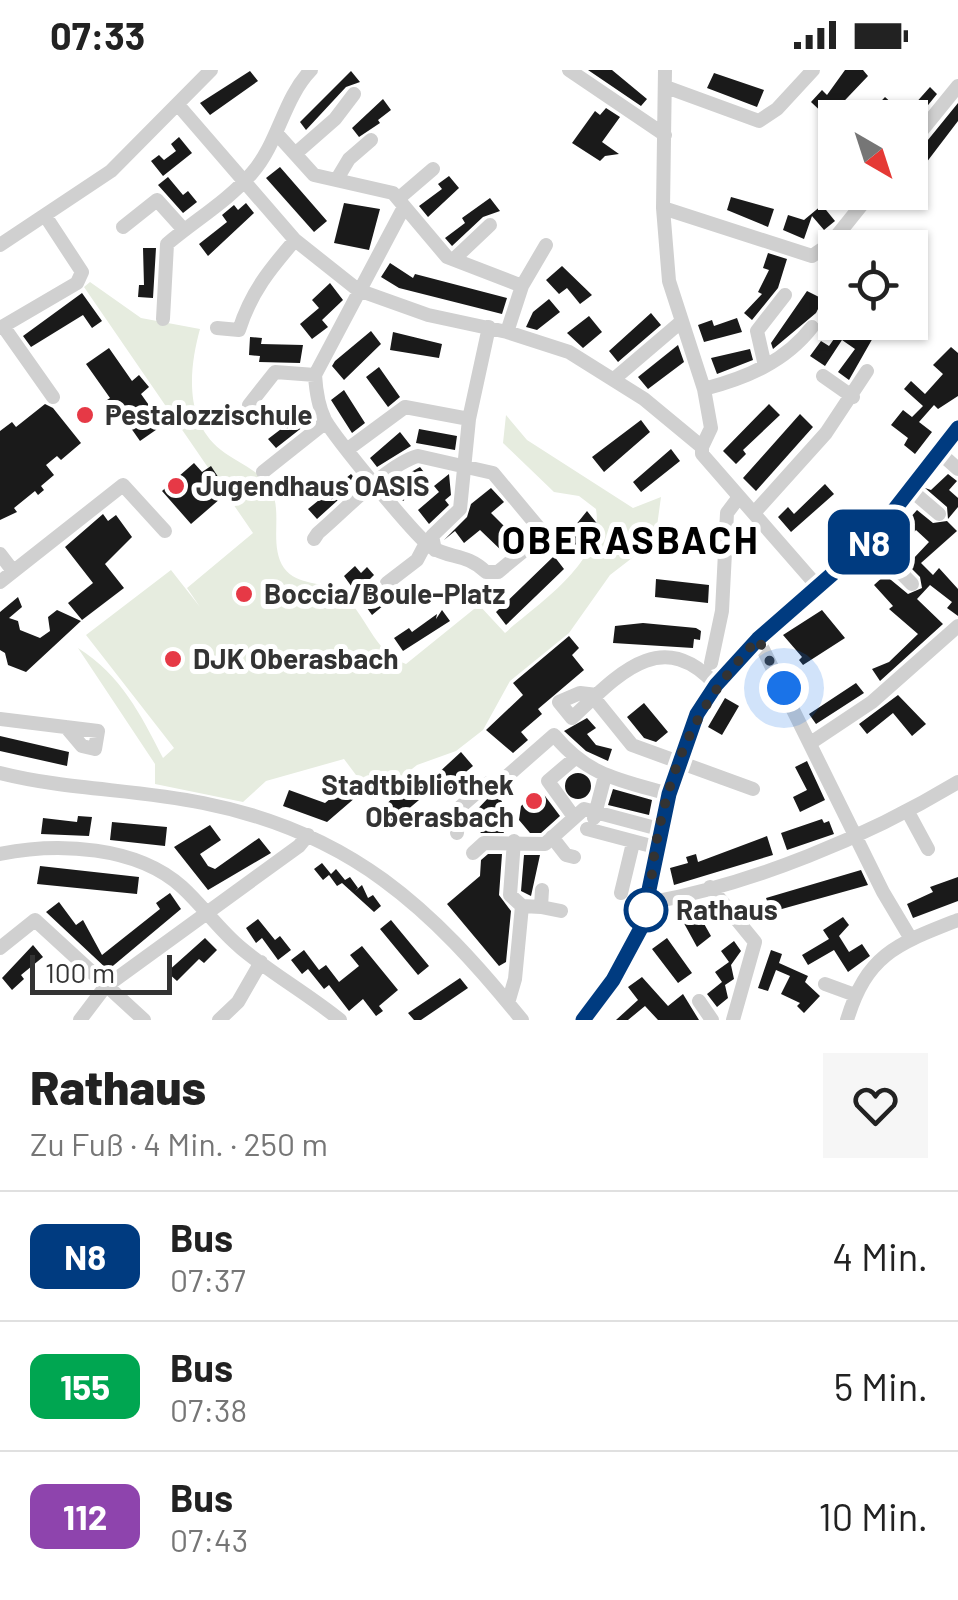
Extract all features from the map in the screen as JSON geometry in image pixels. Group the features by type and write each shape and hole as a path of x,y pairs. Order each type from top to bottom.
{"street":[{"path":"0,246 111,171 211,70"},
{"path":"162,319 166,244 244,181 277,134 295,86 311,70"},
{"path":"569,70 665,135"},
{"path":"666,70 663,208 668,281 704,389 712,428 702,448"},
{"path":"666,87 759,121 777,109 813,70"},
{"path":"928,123 958,86"},
{"path":"294,154 335,119 354,94"},
{"path":"179,106 296,240 358,290 428,316 507,332 569,352 614,378 702,448 818,586"},
{"path":"277,134 314,175 393,193 454,259 522,286"},
{"path":"337,179 349,160 371,140"},
{"path":"314,539 377,484 418,456 493,473 544,534 498,572 486,572 471,558 430,546 377,484 326,422 314,375 401,203 434,169"},
{"path":"123,227 157,200 184,230"},
{"path":"663,208 812,256 831,243 858,210"},
{"path":"46,216 82,272 77,282 2,327 52,398"},
{"path":"454,259 490,225"},
{"path":"217,328 239,330 263,276 296,240"},
{"path":"507,332 522,286 546,245"},
{"path":"765,366 757,331 784,296"},
{"path":"614,378 682,321"},
{"path":"704,389 765,366 796,348 812,327"},
{"path":"387,583 430,546 432,536 460,508 469,419 489,328"},
{"path":"754,512 826,433 853,398 867,371"},
{"path":"248,405 275,372 314,375"},
{"path":"823,376 853,398"},
{"path":"348,449 405,406 469,419"},
{"path":"263,472 326,422"},
{"path":"583,1020 632,945 648,902 659,829 697,714 716,685 758,639 870,541 958,428"},
{"path":"940,453 958,469"},
{"path":"0,582 123,485 165,531"},
{"path":"912,491 938,514"},
{"path":"711,663 722,611 728,513 739,496"},
{"path":"870,541 912,584"},
{"path":"0,554 13,571"},
{"path":"812,742 872,702 958,626"},
{"path":"758,639 856,838 911,939"},
{"path":"596,696 649,656 672,656 690,664 716,685"},
{"path":"457,834 459,808 488,784 497,785 572,718 559,702 580,692 596,696 632,745 754,789"},
{"path":"0,719 66,727"},
{"path":"554,735 574,760 605,776 669,794"},
{"path":"574,760 548,782 574,817"},
{"path":"0,773 40,783 202,802 308,834 343,850 394,886 522,1020"},
{"path":"592,820 605,776"},
{"path":"648,902 710,887 856,838 958,782"},
{"path":"473,853 484,844 545,844 584,810 592,820 633,843 656,847"},
{"path":"908,812 928,849"},
{"path":"592,820 659,829"},
{"path":"80,1020 105,986 300,846 308,834"},
{"path":"552,838 574,857"},
{"path":"514,841 510,895 522,906"},
{"path":"621,893 633,843"},
{"path":"0,854 32,849 130,857 160,869 260,962 336,1019"},
{"path":"710,887 755,942 733,1020"},
{"path":"522,906 541,898 561,911"},
{"path":"508,1003 516,979 522,906"},
{"path":"0,948 35,920 144,1020"},
{"path":"847,1020 855,994 883,954 958,920"},
{"path":"219,1020 238,1002 260,962"},
{"path":"825,984 855,994"},
{"path":"698,1001 712,1020"}],"shaded area":[{"path":"90,282 141,318 200,329 192,377 195,410 209,438 270,487 276,507 277,549 284,568 296,578 339,592 385,650 406,664 479,605 505,633 567,579 590,546 596,528 596,509 579,496 554,492 503,443 506,415 527,440 633,508 661,497 657,526 645,548 610,575 569,633 510,681 483,730 456,751 417,765 374,799 344,759 266,781 243,802 155,784 155,764 78,648 118,683 163,758 174,748 86,635 171,570 200,607 187,588 253,533 84,287"}],"building":[{"path":"588,70 612,70 647,99 641,106"},
{"path":"845,70 863,70 868,76 845,100 818,100 818,109 811,102 822,90 827,95"},
{"path":"250,71 258,81 210,115 200,103"},
{"path":"351,71 360,82 346,87 306,130 300,122"},
{"path":"714,73 764,90 757,107 707,88"},
{"path":"930,87 937,94 928,105 928,100 918,100"},
{"path":"383,99 391,110 359,137 352,128"},
{"path":"958,103 958,121 928,160 928,140"},
{"path":"606,108 620,117 602,142 619,154 600,161 572,143 595,111 600,115"},
{"path":"179,137 192,153 163,176 151,161 159,155 164,160 176,151 171,144"},
{"path":"280,167 327,221 314,232 266,178"},
{"path":"449,176 459,188 428,217 419,206 442,189 438,184"},
{"path":"168,177 183,195 188,191 197,202 183,213 158,185"},
{"path":"731,197 774,209 768,227 727,210"},
{"path":"490,198 500,211 483,217 452,246 445,238 465,223 462,218"},
{"path":"246,203 254,213 208,256 199,244 227,222 222,215 234,205 238,210"},
{"path":"344,203 380,209 369,250 334,243"},
{"path":"818,208 826,210 835,221 824,230 812,216 804,239 783,230 788,215 804,220"},
{"path":"143,248 156,248 153,298 138,297 139,285 144,285"},
{"path":"768,253 787,259 778,288 752,320 744,313 762,294 758,292 769,270 763,268"},
{"path":"390,263 413,278 415,274 507,298 502,314 399,288 381,277"},
{"path":"562,266 592,295 580,304 567,288 559,294 546,280"},
{"path":"330,283 343,300 322,320 328,327 312,339 300,324 319,308 312,300"},
{"path":"807,291 818,296 816,313 773,349 771,343"},
{"path":"82,293 102,321 92,328 83,315 31,347 23,336"},
{"path":"549,299 560,312 537,330 526,327 533,312"},
{"path":"651,313 661,325 618,362 609,351"},
{"path":"589,316 602,332 583,348 567,333"},
{"path":"737,318 742,332 704,342 698,325 712,320 714,326"},
{"path":"371,331 381,344 344,380 332,366"},
{"path":"393,332 442,344 439,358 390,350"},
{"path":"250,337 262,338 261,344 303,345 300,363 259,362 260,356 249,355"},
{"path":"833,340 842,340 825,366 810,356 821,341 829,346"},
{"path":"842,340 872,340 849,380 838,372 855,349"},
{"path":"678,345 684,362 648,389 638,377"},
{"path":"951,347 958,353 958,396 938,409 934,405 919,422 932,432 915,454 904,445 908,438 891,425 903,410 912,417 923,406 904,389 911,381 925,394 943,374 933,365"},
{"path":"109,348 132,381 139,375 149,387 141,394 163,425 140,441 119,411 114,415 104,402 110,398 86,364"},
{"path":"750,349 753,360 717,374 711,358"},
{"path":"379,367 400,397 388,407 366,377"},
{"path":"344,390 365,423 352,433 331,400"},
{"path":"45,404 53,408 81,443 61,460 57,456 46,465 54,475 41,486 44,490 38,495 35,491 14,508 17,512 0,520 0,431 12,422 16,427"},
{"path":"769,404 780,415 743,450 746,454 736,464 723,451"},
{"path":"306,410 313,419 276,448 268,439"},
{"path":"800,414 813,427 756,491 743,478"},
{"path":"641,420 650,432 604,472 592,457"},
{"path":"419,429 457,436 455,450 416,443"},
{"path":"400,432 411,446 377,467 370,458"},
{"path":"671,449 680,461 641,492 633,482"},
{"path":"194,463 202,472 211,466 228,492 191,524 162,491"},
{"path":"420,467 430,480 403,501 390,484"},
{"path":"351,474 358,482 317,519 308,509"},
{"path":"449,474 451,495 445,500 449,505 429,524 418,510 439,492 434,486"},
{"path":"948,474 957,481 949,490 958,498 958,507 948,519 947,507 925,488 931,490"},
{"path":"825,484 834,494 791,532 778,517 788,507 794,514"},
{"path":"491,488 504,502 491,513 519,541 504,553 480,530 464,543 455,531 444,540 467,517 471,504"},
{"path":"917,510 933,523 947,521 957,531 921,563 933,575 939,568 958,589 958,616 947,608 952,602 930,585 917,599 943,624 880,681 872,669 889,662 918,634 889,609 893,606 874,585 885,575 908,594 922,588 920,577 896,553 901,548 913,559 929,542 916,530 902,546 892,538"},
{"path":"587,511 599,526 574,557 562,542"},
{"path":"103,514 108,521 116,515 132,537 105,564 124,588 82,620 68,603 93,583 65,547"},
{"path":"554,556 564,569 506,625 496,612"},
{"path":"355,566 361,573 367,567 374,575 366,583 384,605 372,615 344,576"},
{"path":"656,579 709,585 708,603 655,597"},
{"path":"18,597 22,607 9,618 18,621 20,630 40,638 50,631 48,617 57,610 81,621 26,672 8,665 0,650 0,612"},
{"path":"442,610 450,621 403,651 394,638 409,628 412,632 437,614 436,619"},
{"path":"822,610 845,638 803,665 799,660 802,657 783,635"},
{"path":"643,623 696,628 701,631 700,640 694,639 693,648 613,643 615,626"},
{"path":"569,636 579,648 572,655 584,670 538,709 542,714 521,732 528,740 513,753 486,730 523,695 513,683"},
{"path":"856,683 864,693 816,724 809,714"},
{"path":"898,695 926,724 912,736 893,713 867,734 859,724"},
{"path":"725,698 739,706 722,735 708,727"},
{"path":"644,703 668,732 656,742 644,738 627,717"},
{"path":"587,718 596,728 587,734 596,745 612,749 608,761 586,751 564,731"},
{"path":"0,736 69,752 67,766 0,751"},
{"path":"461,752 473,766 467,771 475,780 466,788 461,782 439,798 432,789 393,822 384,807 406,783 415,775 427,780 435,776"},
{"path":"807,761 825,800 800,812 793,797 807,790 795,767"},
{"path":"578,773 587,777 591,786 587,795 578,799 569,795 565,786 569,777"},
{"path":"353,780 363,791 327,822 283,806 289,790 325,803"},
{"path":"613,789 652,800 649,815 608,805"},
{"path":"537,793 545,796 560,816 541,833 530,833 519,820 521,806"},
{"path":"491,795 502,801 496,816 504,833 481,833 469,818"},
{"path":"78,816 92,817 89,836 41,834 43,818 77,822"},
{"path":"822,819 824,823 829,821 834,834 787,850 781,833"},
{"path":"112,822 167,827 165,846 110,840"},
{"path":"210,825 221,840 200,854 208,866 215,869 259,838 271,853 208,890 174,847"},
{"path":"767,836 773,855 674,885 670,868 688,863 686,857 696,854 698,862"},
{"path":"488,854 502,854 499,895 511,911 506,962 499,966 447,904 480,876 481,860"},
{"path":"524,855 540,855 531,896 521,891"},
{"path":"322,863 331,874 336,869 345,880 350,877 358,888 355,891 362,885 368,898 373,895 381,906 374,912 342,883 337,886 329,875 323,880 314,869"},
{"path":"40,866 139,877 137,894 37,884"},
{"path":"861,870 868,885 771,912 766,898"},
{"path":"958,877 958,901 913,918 907,904 933,892 930,887"},
{"path":"170,893 181,909 108,970 46,912 59,902 76,925 83,920 102,955 160,909 156,903"},
{"path":"694,906 711,936 697,947 680,916"},
{"path":"843,917 849,925 839,936 849,952 862,944 870,956 848,972 834,950 808,965 802,955 829,939 823,930"},
{"path":"258,919 275,940 280,936 291,950 278,960 262,938 256,943 246,928"},
{"path":"391,920 429,966 418,975 380,929"},
{"path":"205,938 217,950 204,963 199,959 177,981 167,972"},
{"path":"667,938 692,973 678,983 652,949"},
{"path":"734,941 741,951 731,965 734,979 725,985 728,998 717,1007 707,994 722,982 715,972 729,962 721,951"},
{"path":"33,945 43,957 21,975 24,979 12,990 2,978"},
{"path":"362,946 398,990 379,1006 383,1011 376,1016 363,999 349,1011 329,985 324,989 308,969 302,974 291,960 304,950 319,970 326,965 339,982 359,966 350,955"},
{"path":"771,950 782,954 779,963 808,976 805,982 820,996 804,1013 797,1006 800,1003 781,994 790,976 776,970 768,991 758,988"},
{"path":"642,977 668,1006 683,994 699,1020 658,1020 645,1006 628,1020 616,1020 638,1000 628,987"},
{"path":"460,978 468,988 421,1020 414,1020 408,1013"}],"bus line":[{"name":"N8","path":"583,1020 613,980 641,928 659,829 697,714 716,685 758,639 870,541 958,428"}],"place":[{"name":"Pestalozzischule","path":"85,415"},
{"name":"Jugendhaus OASIS","path":"176,486"},
{"name":"Boccia/Boule-Platz","path":"244,594"},
{"name":"DJK Oberasbach","path":"173,659"},
{"name":"Stadtbibliothek Oberasbach","path":"534,801"},
{"name":"Rathaus","path":"646,910"}],"district":[{"name":"OBERASBACH","path":"631,541"}],"route":[{"path":"646,910 659,829 697,714 716,685 758,639 784,688"}]}
